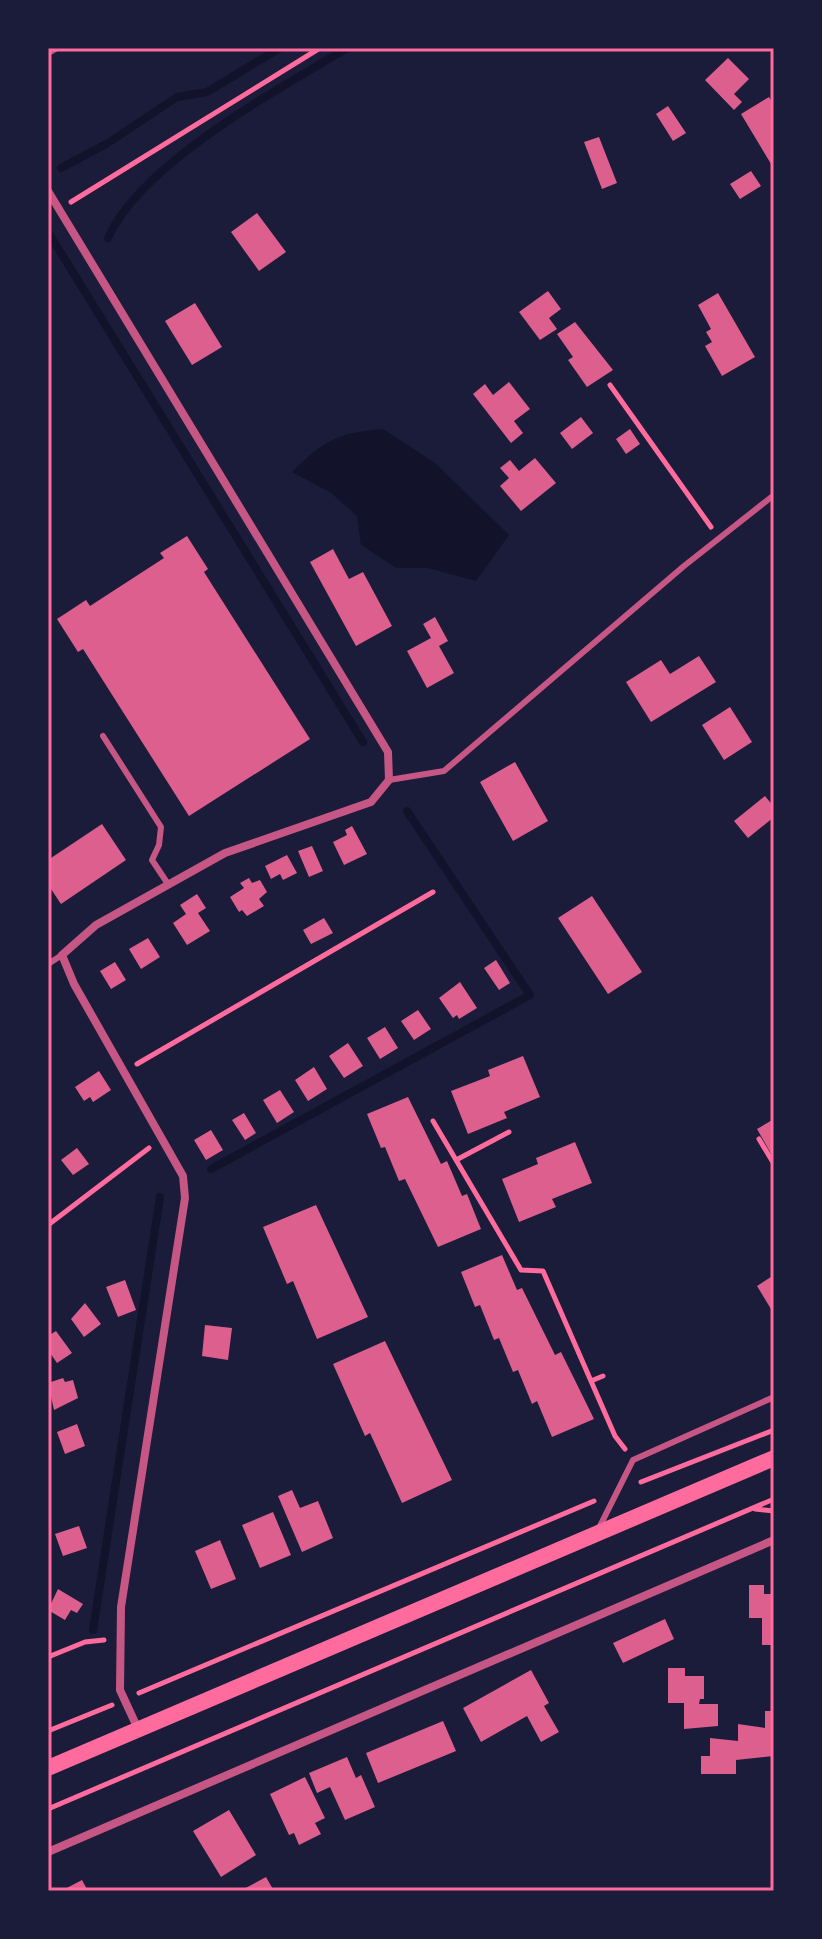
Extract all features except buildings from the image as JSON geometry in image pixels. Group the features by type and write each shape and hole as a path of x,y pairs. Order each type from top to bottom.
{"main road":[{"path":"48,1768 774,1458"}],"street":[{"path":"48,52 55,48"},
{"path":"48,191 388,752 389,780 371,802 225,853 96,925 62,955 74,984 164,1137 183,1176 185,1198 121,1607 120,1690 138,1729"},
{"path":"48,1852 774,1540"}],"lane":[{"path":"389,780 444,771 774,495"},
{"path":"103,736 161,827 152,860 168,884"},
{"path":"48,964 62,955"},
{"path":"597,1533 633,1460 774,1397"}],"path":[{"path":"60,209 320,48"},
{"path":"610,385 719,539"},
{"path":"125,1071 433,892"},
{"path":"433,1121 521,1270 543,1271 615,1436 633,1460"},
{"path":"458,1159 509,1132"},
{"path":"48,1225 164,1137"},
{"path":"759,1139 774,1164"},
{"path":"591,1381 603,1376"},
{"path":"48,1731 617,1491 774,1430"},
{"path":"48,1809 774,1499"},
{"path":"751,1509 774,1511"},
{"path":"48,1657 85,1642 120,1639"}],"shaded area":[{"path":"383,429 435,463 509,535 476,581 428,568 396,568 361,545 357,516 330,492 292,472 313,452 333,440"}],"waterway":[{"path":"61,168 108,143 177,97 207,92 280,48"},
{"path":"108,238 125,210 179,156 249,107 347,48"},
{"path":"48,232 363,742"},
{"path":"211,1169 530,995 407,811"},
{"path":"93,1630 160,1197"}]}
